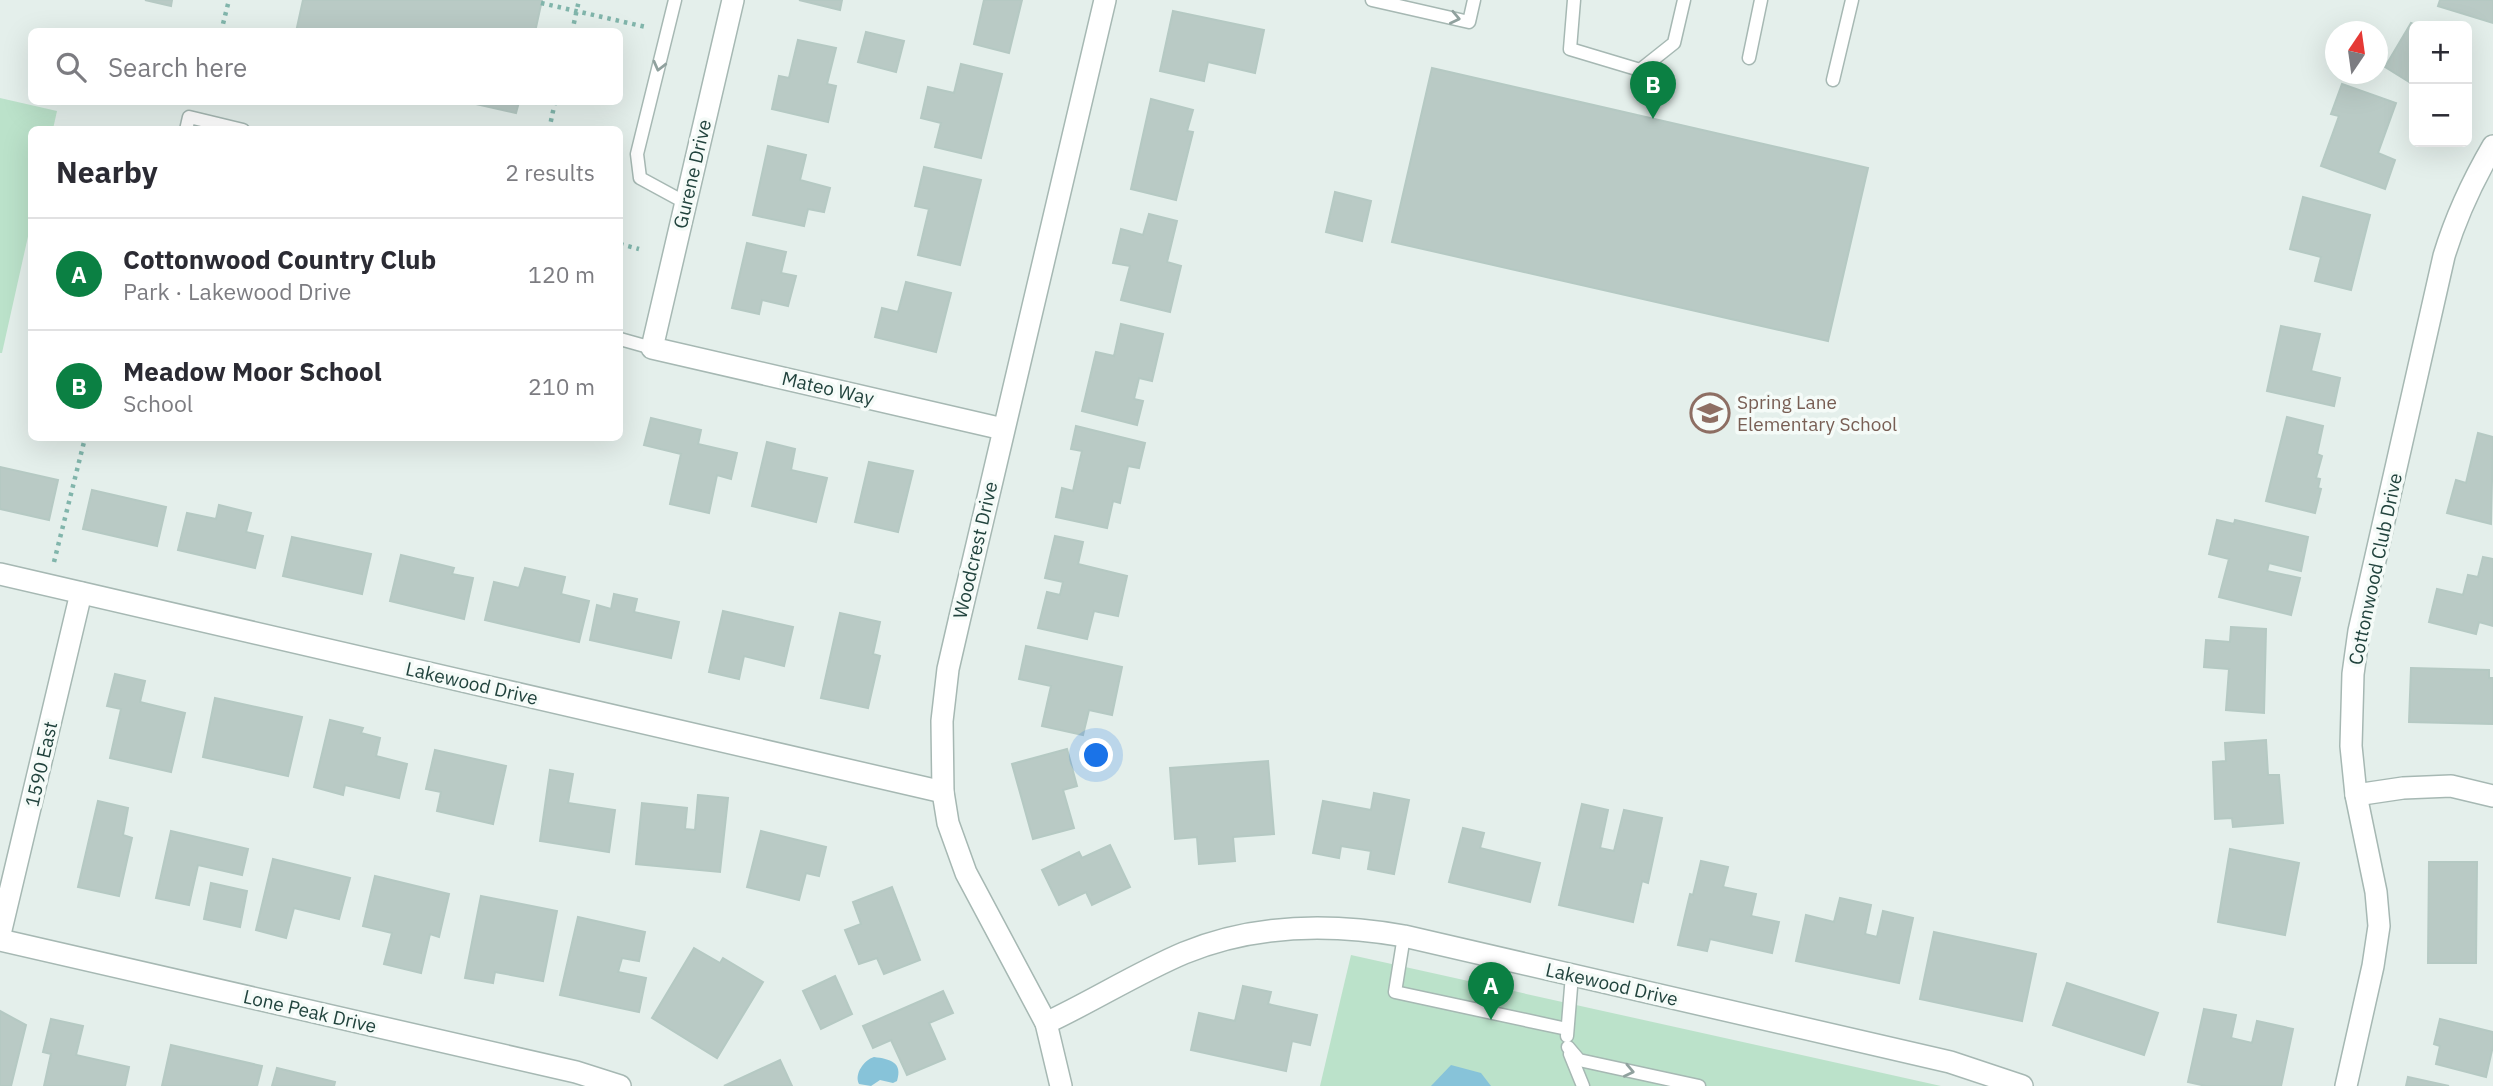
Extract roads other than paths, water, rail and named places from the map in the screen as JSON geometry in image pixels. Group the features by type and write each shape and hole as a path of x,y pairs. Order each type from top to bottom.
{"street":[{"name":"Gurene Drive","path":"652,348 733,0"},
{"name":"Woodcrest Drive","path":"1061,1086 1046,1023 966,873 948,823 943,792 942,721 948,669 1105,0"},
{"name":"Cottonwood Club Drive","path":"2346,1086 2373,966 2379,926 2376,892 2356,795 2351,746 2353,674 2368,586 2444,256 2454,220 2472,181 2493,146"},
{"name":"Mateo Way","path":"652,348 1003,429"},
{"name":"Lakewood Drive","path":"0,574 943,792"},
{"name":"1590 East","path":"0,934 81,593"},
{"path":"2356,795 2403,788 2451,786 2493,796"},
{"name":"Lakewood Drive","path":"1046,1023 1176,957 1239,936 1336,927 1404,936 1950,1062 2022,1086"},
{"name":"Lone Peak Drive","path":"0,940 576,1072 620,1086"}],"lane":[{"path":"675,0 638,154 640,178 686,203"},
{"path":"1371,0 1469,22 1474,0"},
{"path":"1574,0 1570,49 1640,70 1674,43 1684,0"},
{"path":"1749,58 1761,0"},
{"path":"1833,80 1852,0"},
{"path":"187,126 189,117 226,126"},
{"path":"623,340 652,348"},
{"path":"1404,936 1395,992 1567,1030"},
{"path":"1572,975 1568,1047 1583,1086"},
{"path":"1568,1047 1578,1060 1699,1086"}],"water":[{"path":"874,1057 885,1059 897,1066 897,1081 893,1083 880,1080 871,1086 859,1084 861,1068"},
{"path":"1451,1065 1481,1073 1491,1086 1431,1086"}],"place":[{"name":"Meadow Moor School","path":"1653,119"},
{"name":"Spring Lane Elementary School","path":"1710,413"},
{"name":"Cottonwood Country Club","path":"1491,1020"}]}
